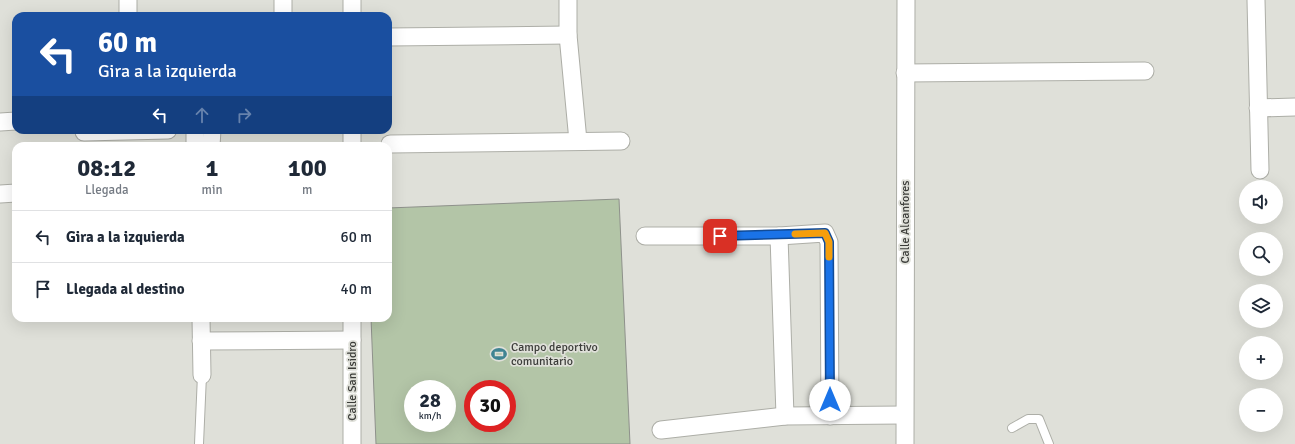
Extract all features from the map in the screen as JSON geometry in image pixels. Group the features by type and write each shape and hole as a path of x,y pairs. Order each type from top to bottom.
{"street":[{"path":"128,0 128,12"},
{"path":"283,0 283,12"},
{"path":"352,0 352,12"},
{"path":"568,0 568,35 578,141"},
{"name":"Calle Alcanfores","path":"905,444 906,0"},
{"path":"1256,0 1260,170"},
{"path":"392,37 568,35"},
{"path":"905,73 1145,71"},
{"path":"1258,108 1295,107"},
{"path":"0,122 12,121"},
{"path":"392,144 621,141"},
{"path":"0,194 12,193"},
{"path":"645,236 779,236 825,233 829,242 830,416"},
{"path":"779,236 785,416"},
{"path":"201,322 202,375"},
{"name":"Calle San Isidro","path":"352,322 352,444"},
{"path":"201,341 352,340"},
{"path":"661,430 785,416 904,415"}],"lane":[{"path":"199,444 202,375"},
{"path":"1012,428 1028,419 1039,419 1049,444"}],"building":[{"name":"Campo deportivo comunitario","path":"619,199 630,444 376,444 371,322 392,322 392,208"}],"slow traffic":[{"path":"795,234 825,233 829,242 829,257"}],"place":[{"name":"Campo deportivo comunitario","path":"499,354"}],"route":[{"path":"720,236 779,236 825,233 829,242 830,400"}]}
